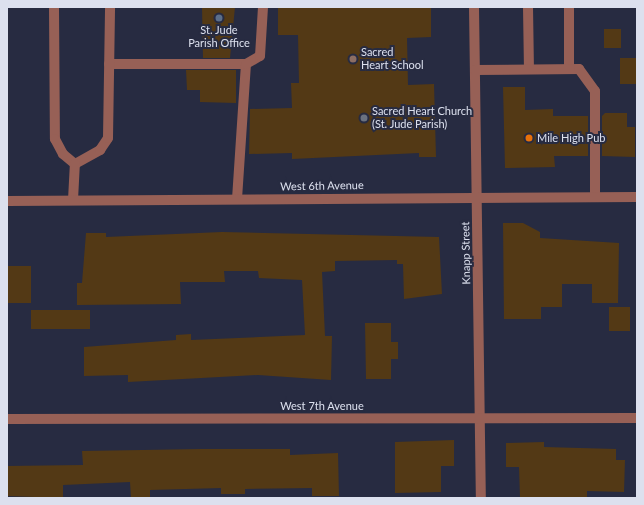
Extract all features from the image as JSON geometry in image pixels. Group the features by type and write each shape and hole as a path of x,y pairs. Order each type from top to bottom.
{"street":[{"path":"54,7 55,139 63,154 75,164"},
{"path":"75,164 100,150 108,138 110,7"},
{"path":"109,64 246,64 260,56 263,7"},
{"name":"Knapp Street","path":"474,7 481,498"},
{"path":"528,7 529,69"},
{"path":"569,7 569,69"},
{"path":"237,199 246,64"},
{"path":"475,70 579,69 595,92 595,197"},
{"path":"73,200 75,164"},
{"name":"West 6th Avenue","path":"7,201 477,196 637,197"},
{"name":"West 7th Avenue","path":"7,419 637,418"}],"building":[{"name":"St. Jude Parish Office","path":"202,7 235,7 230,58 203,58"},
{"path":"278,7 431,7 431,37 407,38 408,85 434,84 436,157 419,157 419,153 292,159 292,153 249,154 250,109 292,108 291,83 299,83 298,35 278,35"},
{"path":"604,29 621,29 621,48 604,48"},
{"path":"620,58 637,58 637,84 620,84"},
{"path":"186,70 236,70 236,103 200,102 200,90 187,90"},
{"name":"Mile High Pub","path":"503,87 525,87 525,110 553,109 553,116 588,116 588,156 554,156 555,167 505,168"},
{"path":"605,113 627,113 627,127 635,127 635,157 602,156 602,116"},
{"path":"503,223 523,223 540,232 540,238 619,243 618,303 592,303 592,284 562,284 562,307 541,307 541,319 504,319"},
{"path":"222,232 439,237 442,294 404,299 403,264 397,264 397,260 335,261 335,271 322,272 325,336 332,336 331,380 258,375 128,382 128,375 84,376 84,347 176,340 176,335 191,334 191,340 305,335 302,280 259,278 258,271 224,271 225,282 180,282 181,304 77,305 77,283 82,283 86,233 106,233 106,237"},
{"path":"7,266 31,266 31,303 7,303"},
{"path":"609,307 630,307 630,331 609,331"},
{"path":"31,310 90,310 90,329 31,329"},
{"path":"365,323 391,323 391,342 398,342 398,359 391,359 391,379 366,379"},
{"path":"454,440 454,466 441,466 441,492 395,493 395,442"},
{"path":"544,442 544,447 616,449 616,460 625,460 624,492 587,491 587,498 520,498 519,467 506,467 506,443"},
{"path":"290,449 290,455 338,453 339,496 312,496 312,488 245,489 245,494 221,494 221,488 150,490 150,497 131,498 130,482 63,485 63,498 7,496 7,466 83,465 82,451"}],"place":[{"name":"St. Jude Parish Office","path":"219,18"},
{"name":"Sacred Heart School","path":"353,59"},
{"name":"Sacred Heart Church (St. Jude Parish)","path":"364,118"},
{"name":"Mile High Pub","path":"529,138"}]}
